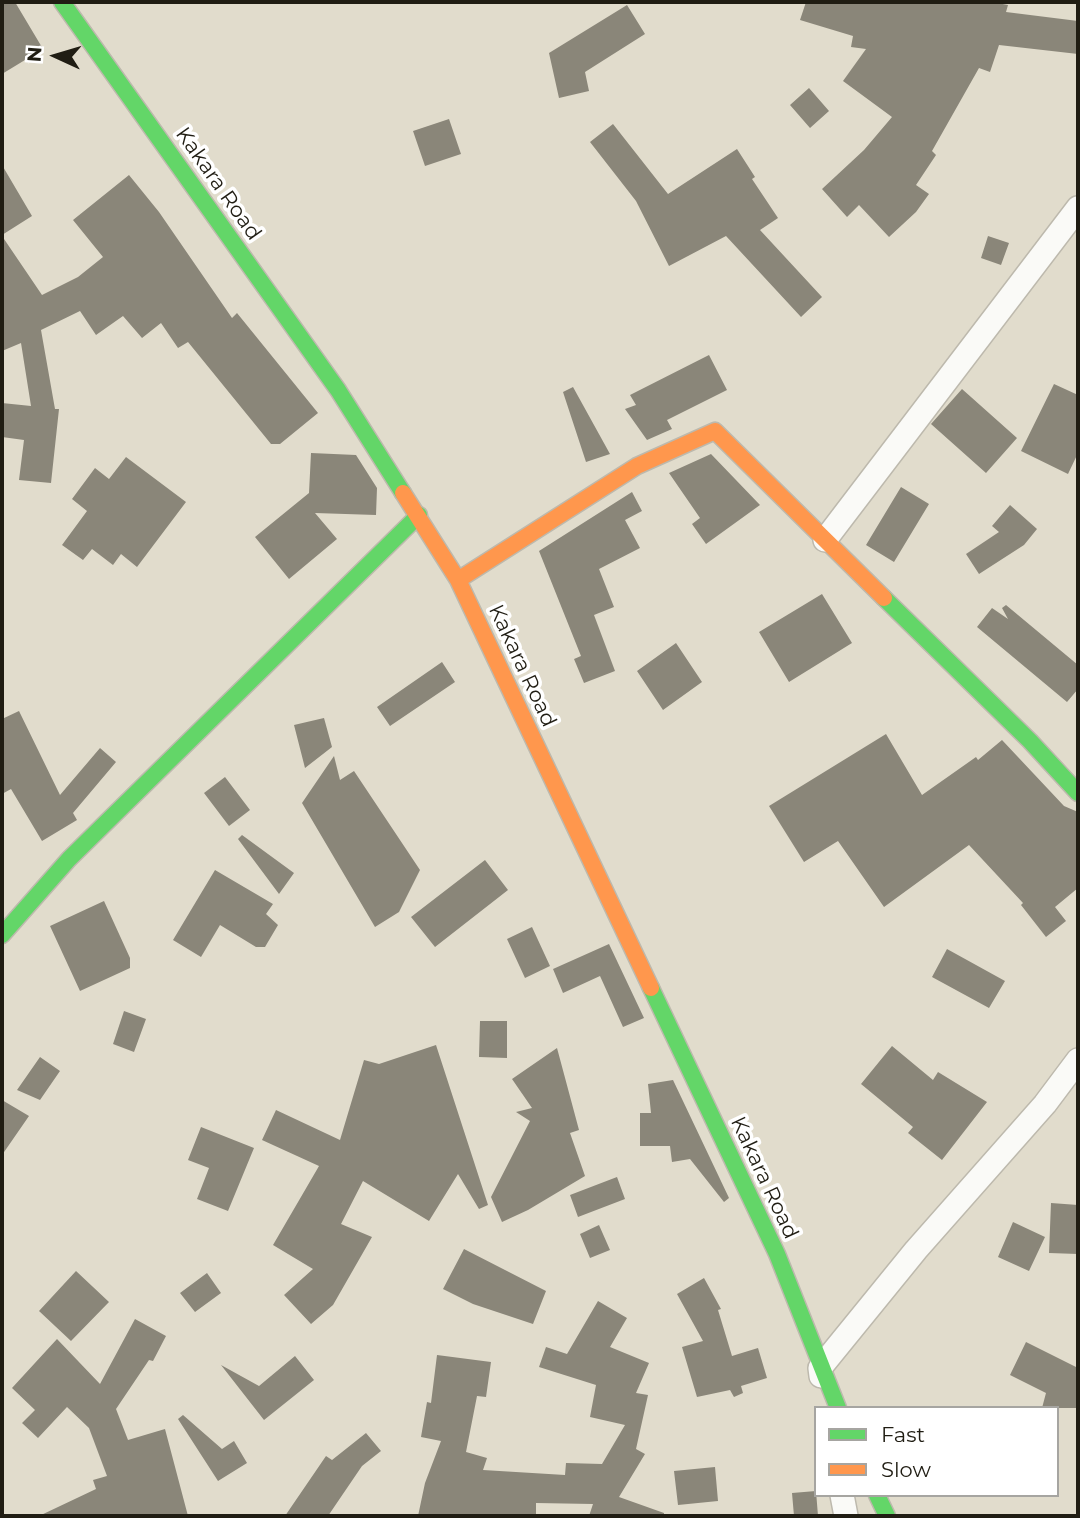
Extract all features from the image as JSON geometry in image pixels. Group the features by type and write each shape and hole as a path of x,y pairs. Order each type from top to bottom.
{"street":[{"name":"Kakara Road","path":"62,2 338,390 458,580 777,1255 837,1406"},
{"path":"825,540 1078,208"},
{"path":"458,580 637,466 715,431 1078,793"},
{"path":"2,935 69,859 419,515"},
{"path":"827,1406 820,1368 916,1250 1045,1104 1078,1060"},
{"path":"842,1497 846,1516"},
{"path":"878,1497 887,1516"}],"building":[{"path":"2,2 15,2 43,49 2,74"},
{"path":"806,2 992,2 1008,5 1006,12 1078,21 1078,54 999,45 990,72 979,68 932,151 936,155 916,185 929,194 916,212 889,237 859,205 847,217 822,189 864,150 892,117 843,81 866,49 851,47 853,36 800,20"},
{"path":"627,5 645,34 585,72 589,91 559,98 549,53"},
{"path":"809,88 829,111 810,128 790,105"},
{"path":"449,119 461,154 425,166 413,131"},
{"path":"613,124 668,194 737,149 755,177 752,179 778,218 760,230 822,297 801,317 726,236 669,266 636,201 590,142"},
{"path":"2,165 32,216 2,235"},
{"path":"129,175 159,212 232,318 237,313 318,413 280,444 271,444 188,342 178,348 161,323 142,338 123,316 96,335 80,311 41,330 55,409 59,409 51,483 19,480 24,440 2,437 2,403 31,406 21,343 2,351 2,236 42,295 78,277 103,257 73,220"},
{"path":"988,236 1009,243 1001,265 981,258"},
{"path":"709,355 727,390 667,420 672,429 647,440 625,409 636,405 630,395"},
{"path":"1054,384 1078,395 1078,453 1068,474 1021,451"},
{"path":"573,387 610,454 586,462 563,392"},
{"path":"962,389 1017,438 986,473 931,424"},
{"path":"311,453 356,455 377,488 376,515 315,513 337,539 289,579 255,537 309,493"},
{"path":"711,454 760,505 706,544 692,524 700,518 669,473"},
{"path":"126,457 186,502 137,567 121,554 113,565 92,549 83,560 62,545 87,511 72,499 95,468 109,479"},
{"path":"901,487 929,504 894,562 866,545"},
{"path":"632,492 642,511 625,520 640,548 599,569 614,607 594,615 615,671 584,683 574,659 581,656 539,551"},
{"path":"1010,505 1037,529 1024,545 979,574 966,554 999,532 992,526"},
{"path":"822,594 852,643 789,682 759,632"},
{"path":"1006,605 1078,665 1078,689 1067,702 977,627 992,608 1008,619 1002,608"},
{"path":"676,643 702,682 663,710 637,671"},
{"path":"442,662 455,682 390,726 377,707"},
{"path":"19,711 60,795 100,748 116,762 73,813 77,820 42,841 11,789 2,794 2,719"},
{"path":"324,718 332,747 305,768 294,725"},
{"path":"886,734 922,795 976,757 978,760 1002,740 1064,806 1078,812 1078,888 1055,907 1066,921 1046,937 1021,905 1023,903 969,845 884,907 838,841 804,862 769,806"},
{"path":"334,756 340,780 354,771 420,870 399,912 375,927 302,803"},
{"path":"225,777 250,810 229,826 204,793"},
{"path":"242,835 294,873 279,894 238,839"},
{"path":"485,860 508,890 435,947 411,917"},
{"path":"215,870 273,904 266,914 278,925 265,947 256,947 220,925 201,957 173,940"},
{"path":"104,901 130,958 130,968 80,991 50,926"},
{"path":"532,927 550,966 525,978 507,939"},
{"path":"609,944 644,1018 623,1027 600,976 563,993 553,969"},
{"path":"947,949 1005,981 989,1008 932,977"},
{"path":"124,1011 146,1019 134,1052 113,1044"},
{"path":"480,1021 507,1021 507,1058 479,1057"},
{"path":"436,1045 488,1205 479,1209 458,1174 429,1221 363,1181 341,1224 372,1237 333,1305 311,1324 284,1295 313,1269 273,1245 319,1166 262,1140 276,1110 340,1140 364,1060 379,1064"},
{"path":"892,1046 933,1080 938,1072 987,1102 942,1160 908,1133 913,1127 861,1084"},
{"path":"557,1048 579,1130 570,1133 585,1176 528,1210 502,1222 491,1197 530,1121 516,1112 532,1108 512,1079"},
{"path":"40,1057 60,1071 40,1100 17,1090"},
{"path":"673,1080 729,1198 724,1202 690,1159 672,1162 670,1146 640,1146 640,1113 651,1113 648,1084"},
{"path":"2,1100 29,1116 2,1155"},
{"path":"201,1127 254,1148 228,1211 197,1199 209,1168 188,1160"},
{"path":"617,1177 625,1199 578,1217 570,1195"},
{"path":"1051,1203 1078,1205 1078,1254 1049,1253"},
{"path":"1013,1222 1045,1237 1029,1271 998,1257"},
{"path":"599,1225 610,1250 590,1258 580,1234"},
{"path":"464,1249 546,1291 533,1324 473,1304 443,1289"},
{"path":"76,1271 109,1302 71,1341 39,1311"},
{"path":"207,1273 221,1293 195,1312 180,1293"},
{"path":"704,1278 721,1309 718,1310 732,1356 758,1348 767,1378 741,1386 743,1393 734,1397 730,1390 697,1397 682,1347 703,1341 677,1294"},
{"path":"598,1301 627,1318 610,1347 649,1363 636,1393 648,1395 636,1449 645,1454 619,1497 664,1513 664,1516 589,1516 593,1504 536,1503 536,1516 418,1516 425,1483 441,1441 421,1437 427,1402 431,1403 437,1355 491,1362 486,1397 477,1396 466,1452 487,1458 483,1470 565,1475 566,1463 602,1464 625,1425 590,1417 596,1385 539,1367 546,1347 567,1354"},
{"path":"135,1319 166,1336 153,1361 149,1360 116,1409 128,1440 165,1429 188,1516 39,1516 96,1489 93,1480 107,1476 89,1428 67,1407 38,1438 22,1423 35,1410 12,1388 57,1339 100,1384"},
{"path":"1026,1342 1078,1368 1078,1408 1043,1406 1046,1393 1010,1375"},
{"path":"295,1356 314,1380 264,1420 221,1365 259,1386"},
{"path":"183,1415 222,1449 234,1441 247,1463 218,1481 178,1419"},
{"path":"366,1433 381,1451 362,1466 328,1516 285,1516 326,1456 332,1460"},
{"path":"715,1467 718,1501 678,1505 674,1471"},
{"path":"814,1491 818,1516 794,1516 792,1493"}],"traffic: fast":[{"path":"62,2 338,390 403,493"},
{"path":"2,935 69,859 419,515"},
{"path":"884,598 1030,741 1078,793"},
{"path":"651,988 777,1254 837,1406"},
{"path":"878,1497 887,1516"}],"traffic: slow":[{"path":"458,580 637,466 715,431 884,598"},
{"path":"403,493 458,580 651,988"}]}
